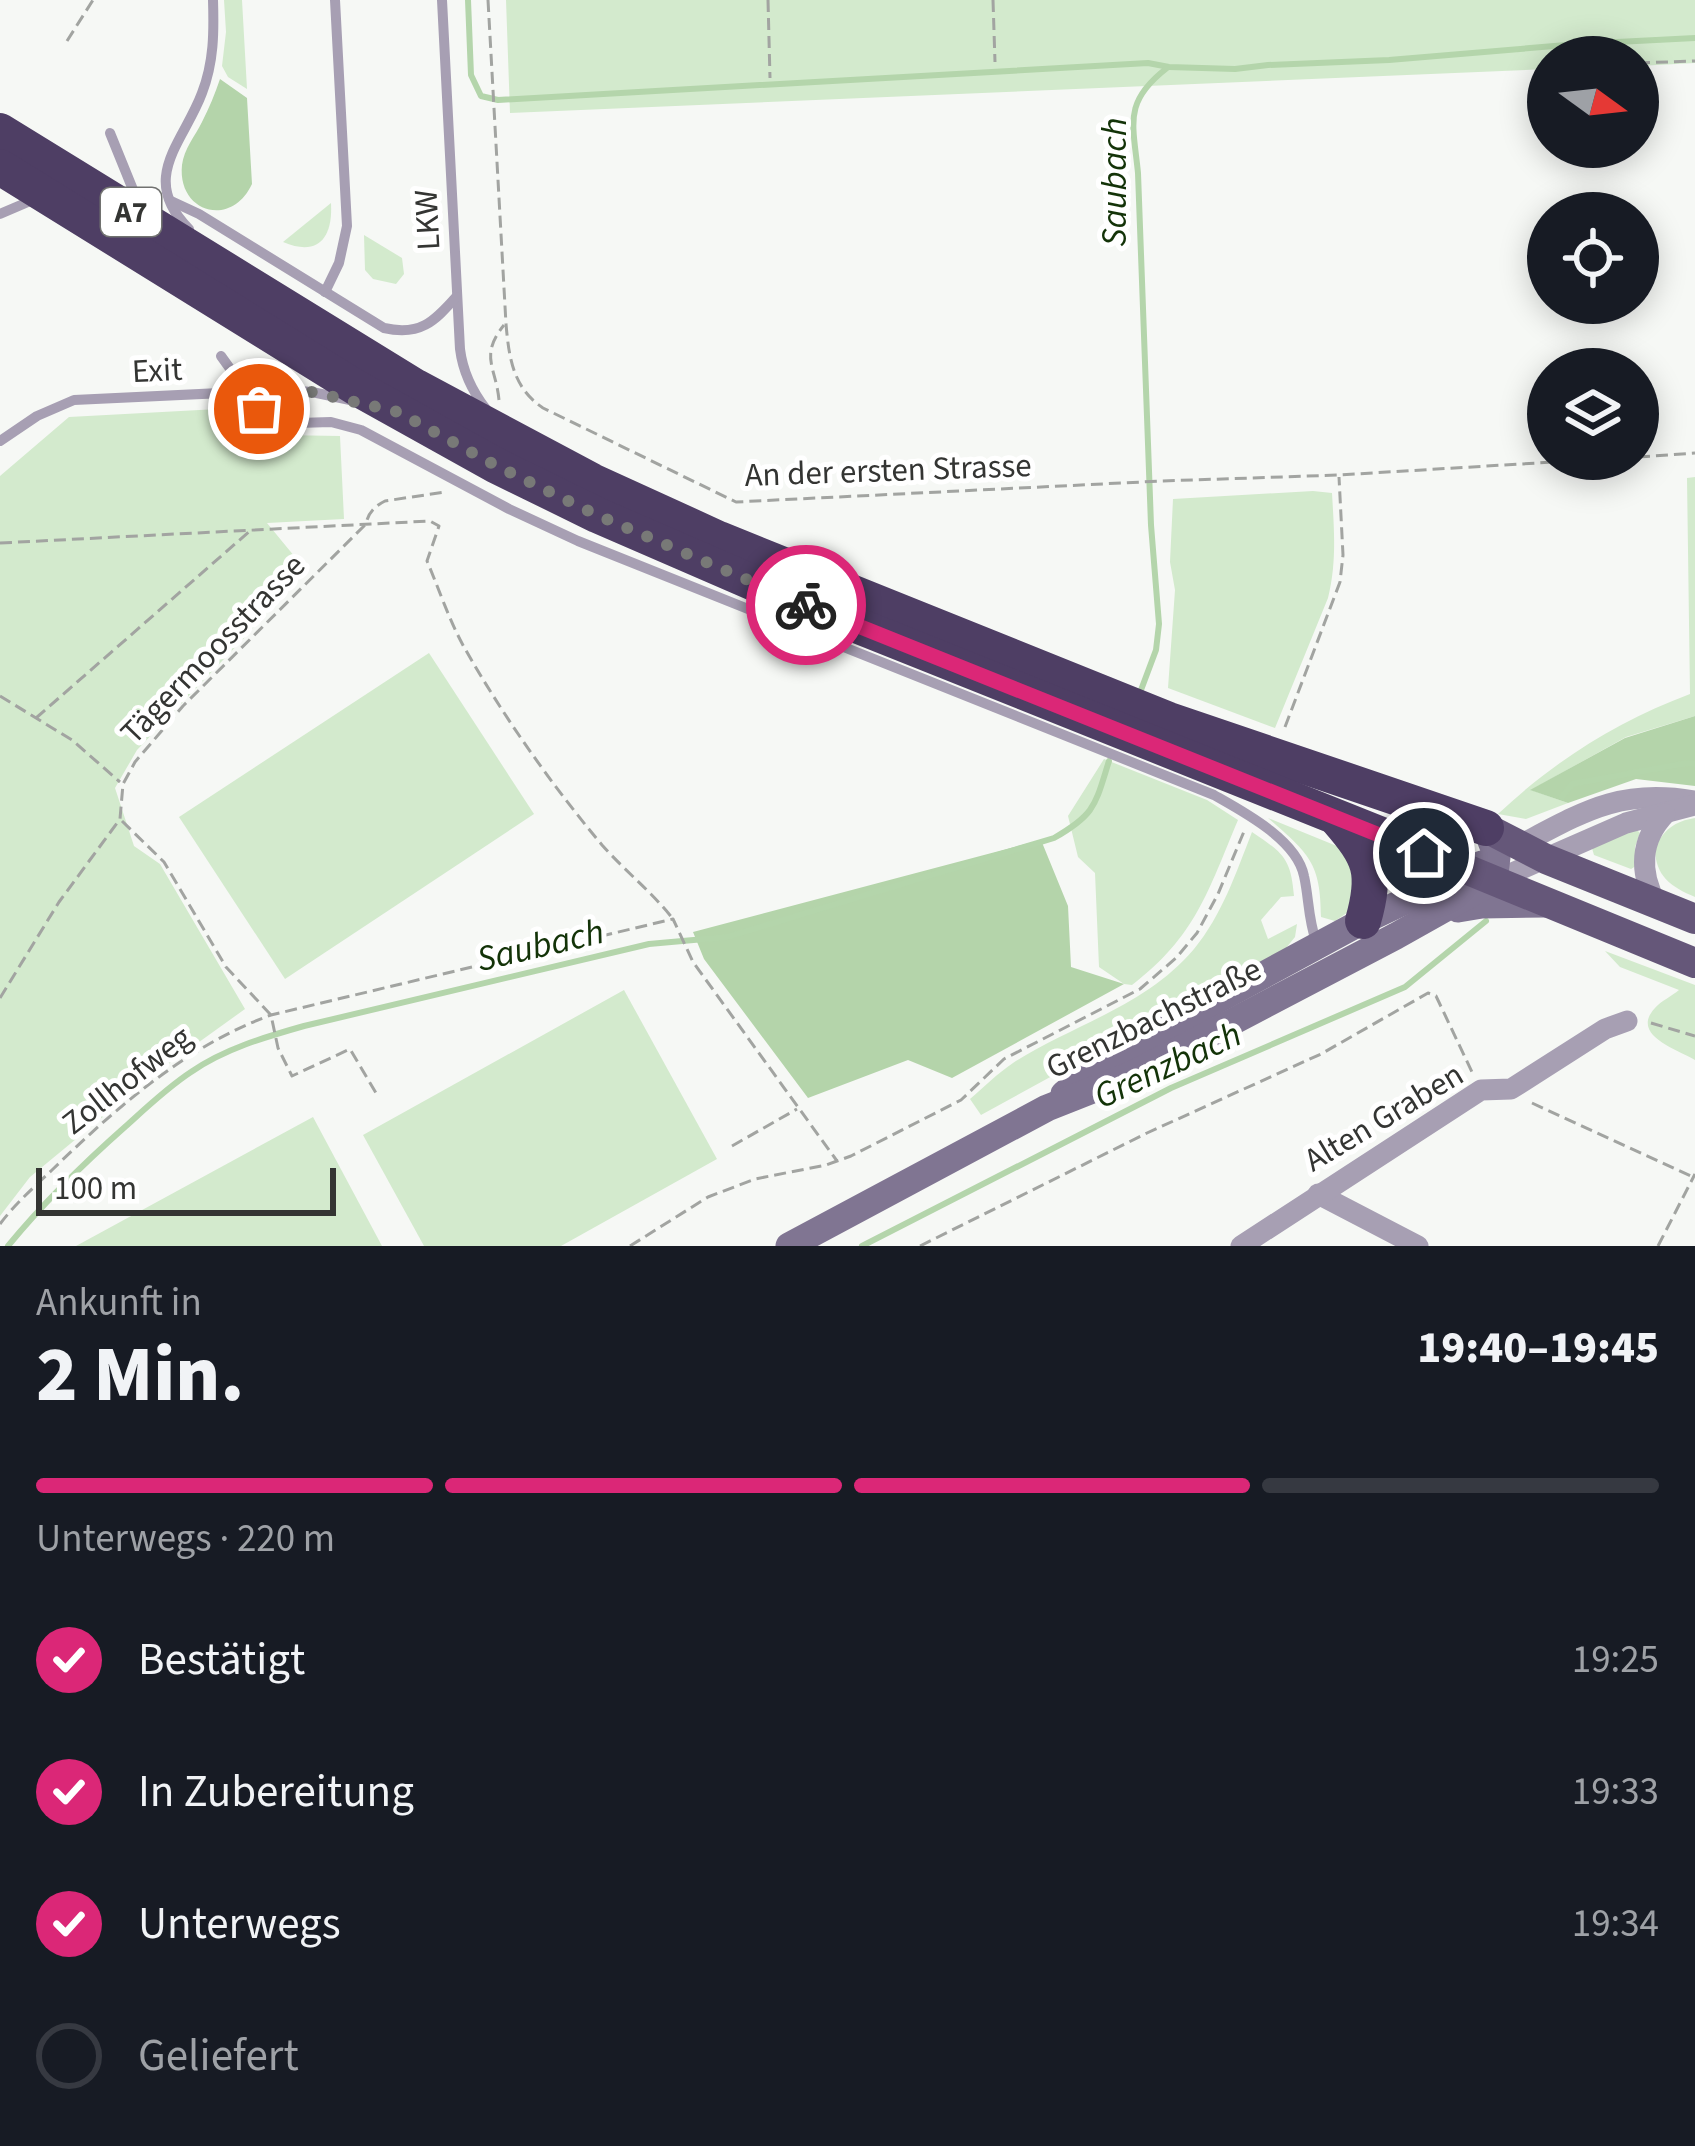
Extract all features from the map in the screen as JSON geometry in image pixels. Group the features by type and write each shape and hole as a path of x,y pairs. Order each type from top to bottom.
{"highway":[{"name":"A7","path":"0,131 159,212 416,387 495,417 592,481 688,526 1493,857"},
{"name":"A7","path":"0,167 398,412 546,491 682,554 1335,818 1493,857"},
{"path":"1335,818 1358,844 1370,867 1372,885 1363,920"}],"main road":[{"path":"1493,857 1656,903 1695,919"},
{"path":"1493,857 1550,904 1695,962"}],"street":[{"path":"1493,857 1600,807 1642,796 1695,803"},
{"path":"1493,857 1695,803"},
{"path":"1656,903 1646,880 1644,853 1655,824 1665,814"},
{"name":"Grenzbachstraße","path":"1321,959 1363,920 1493,857"},
{"name":"Grenzbachstraße","path":"790,1246 1047,1108 1102,1062 1321,959 1431,917 1493,857"},
{"path":"1493,857 1550,904"},
{"path":"1431,917 1482,905 1550,904"},
{"name":"Alten Graben","path":"1241,1246 1480,1090 1510,1088 1605,1029 1627,1021"},
{"path":"1318,1194 1418,1246"}],"lane":[{"path":"159,212 167,162 201,97 212,64 213,0"},
{"path":"325,292 339,263 346,226 335,0"},
{"name":"LKW","path":"442,0 463,368 474,395 495,417"},
{"path":"110,133 159,212 201,237"},
{"path":"0,214 46,195"},
{"path":"159,212 199,214 385,328 418,329 436,320 457,297"},
{"path":"221,356 259,409 271,418 331,422 361,430 558,532 1214,795 1244,812 1298,859 1321,959"},
{"name":"Exit","path":"0,441 37,416 74,400 312,392 398,412"}],"path":[{"path":"67,40 93,0"},
{"name":"An der ersten Strasse","path":"488,0 506,324 513,370 537,404 736,502 1527,464"},
{"path":"768,0 770,78"},
{"path":"993,0 995,62"},
{"path":"1659,62 1695,61"},
{"path":"495,417 499,392 489,354 506,324"},
{"path":"1659,456 1695,453"},
{"path":"1283,731 1340,582 1339,475"},
{"path":"366,524 385,501 435,495 451,488"},
{"path":"0,543 430,521 439,526 427,561 462,644 518,734 605,849 656,897 679,927 692,962 838,1161"},
{"name":"Tägermoosstrasse","path":"120,819 123,784 135,762 183,706 366,524"},
{"path":"36,718 253,529"},
{"path":"0,696 72,740 123,784"},
{"path":"0,998 59,902 120,819 164,862 226,967 271,1015 278,1048 292,1076 350,1049 376,1093"},
{"path":"630,1246 708,1197 755,1179 838,1161 961,1100 1004,1059 1118,1002 1159,974 1197,933 1246,826"},
{"name":"Zollhofweg","path":"0,1224 73,1150 161,1074 236,1028 271,1015 673,919"},
{"path":"920,1246 1147,1133 1321,1054 1428,993 1436,996 1480,1090"},
{"path":"1627,1021 1695,1036"},
{"path":"1510,1088 1522,1099 1694,1176 1658,1246"},
{"path":"732,1146 799,1108"}],"green space":[{"path":"224,0 242,0 247,89 228,77 222,66"},
{"path":"506,0 1695,0 1695,63 1659,65 1659,36 1527,36 1527,70 510,113"},
{"path":"220,79 247,98 252,184 232,207 219,210 196,204 183,181 182,165"},
{"path":"331,203 329,226 321,241 306,247 283,242"},
{"path":"364,235 402,258 404,274 396,284 373,279 365,270"},
{"path":"218,409 281,435 340,436 344,519 267,523 304,568 137,750 115,788 134,846 160,864 245,1009 156,1073 30,1177 0,1216 0,476 69,417"},
{"path":"1695,477 1695,716 1626,737 1531,790 1568,803 1526,819 1498,814 1588,744 1690,694 1687,478"},
{"path":"1332,493 1331,585 1275,728 1168,688 1175,590 1170,562 1173,499"},
{"path":"429,653 534,814 285,979 179,817"},
{"path":"1695,716 1695,786 1636,779 1568,803 1530,790 1625,738"},
{"path":"1104,759 1207,800 1238,820 1186,930 1132,985 1099,967 1095,873 1078,857 1068,816"},
{"path":"1268,818 1349,851 1357,906 1335,921 1321,917 1315,871 1293,840"},
{"path":"1695,818 1695,897 1666,879 1655,848 1670,827"},
{"path":"1636,829 1640,833 1636,866 1631,869 1594,855 1591,845"},
{"path":"1252,832 1278,851 1291,873 1294,896 1281,897 1261,920 1268,939 1297,924 1286,948 981,1115 970,1099 1002,1071 1132,1000 1175,969 1204,936 1220,908"},
{"path":"1041,840 1068,906 1071,967 1124,984 952,1078 908,1060 808,1098 704,959 693,932"},
{"path":"1605,951 1695,985 1695,1060 1658,1040 1648,1026 1655,1008 1679,990 1620,967"},
{"path":"624,990 717,1159 561,1246 424,1246 363,1135"},
{"path":"313,1117 382,1246 76,1246"}],"waterway":[{"path":"468,0 471,75 481,96 498,100 1148,63 1235,69 1695,38"},
{"name":"Saubach","path":"1141,690 1156,650 1159,624 1133,127 1143,92 1167,68"},
{"name":"Saubach","path":"8,1246 64,1184 150,1105 191,1072 231,1050 304,1026 649,944 727,937 1054,838 1092,807 1109,761"},
{"name":"Grenzbach","path":"1562,797 1572,784 1695,764"},
{"name":"Grenzbach","path":"862,1246 1171,1088 1405,987 1486,921"}],"way so far":[{"path":"259,409 247,391 312,392 398,412 597,515 806,605"}],"route":[{"path":"806,605 1424,853"}]}
